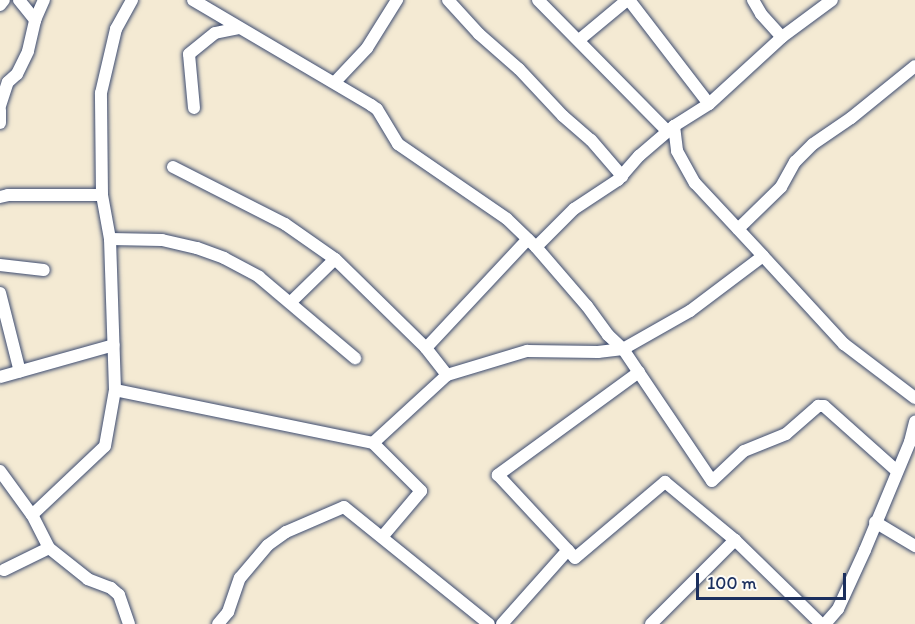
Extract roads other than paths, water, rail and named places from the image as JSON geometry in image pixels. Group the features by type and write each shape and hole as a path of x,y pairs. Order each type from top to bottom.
{"street":[{"path":"0,5 4,0"},
{"path":"19,0 35,20"},
{"path":"0,123 4,80 17,74 28,51 35,20 44,0"},
{"path":"32,515 105,446 115,390 110,239 102,195 101,93 116,29 132,0"},
{"path":"193,0 335,82 377,109 398,144 507,219 532,243 623,350 712,481 744,451 786,434 819,406 824,406 897,471"},
{"path":"335,82 367,48 397,0"},
{"path":"448,0 479,34 519,69 563,116 591,140 622,176"},
{"path":"538,0 671,129 683,165 695,183 844,344 915,398"},
{"path":"579,40 628,0 710,104"},
{"path":"753,0 761,14 783,37"},
{"path":"426,348 532,243 574,209 622,176 639,156 671,129 710,104 783,37 832,0"},
{"path":"195,108 189,54 215,33 238,28"},
{"path":"738,229 781,187 795,162 813,144 851,118 915,66"},
{"path":"173,167 285,224 335,259 426,348 447,375"},
{"path":"0,197 8,195 102,195"},
{"path":"110,239 162,240 197,248 224,258 259,277 355,358"},
{"path":"373,443 447,375 527,351 623,350 690,311 763,255"},
{"path":"291,302 335,259"},
{"path":"0,265 44,270"},
{"path":"0,293 20,372"},
{"path":"0,377 114,345"},
{"path":"639,372 498,475 574,558 665,482 735,540 823,624 838,609 865,550 910,442 915,422"},
{"path":"115,390 373,443 421,491 382,537"},
{"path":"0,471 32,515 49,548 88,579 111,588 118,595 129,624"},
{"path":"218,624 228,612 240,578 268,544 286,532 344,507 489,624"},
{"path":"875,522 915,546"},
{"path":"651,624 735,540"},
{"path":"4,570 49,548"},
{"path":"502,624 568,550"}]}
